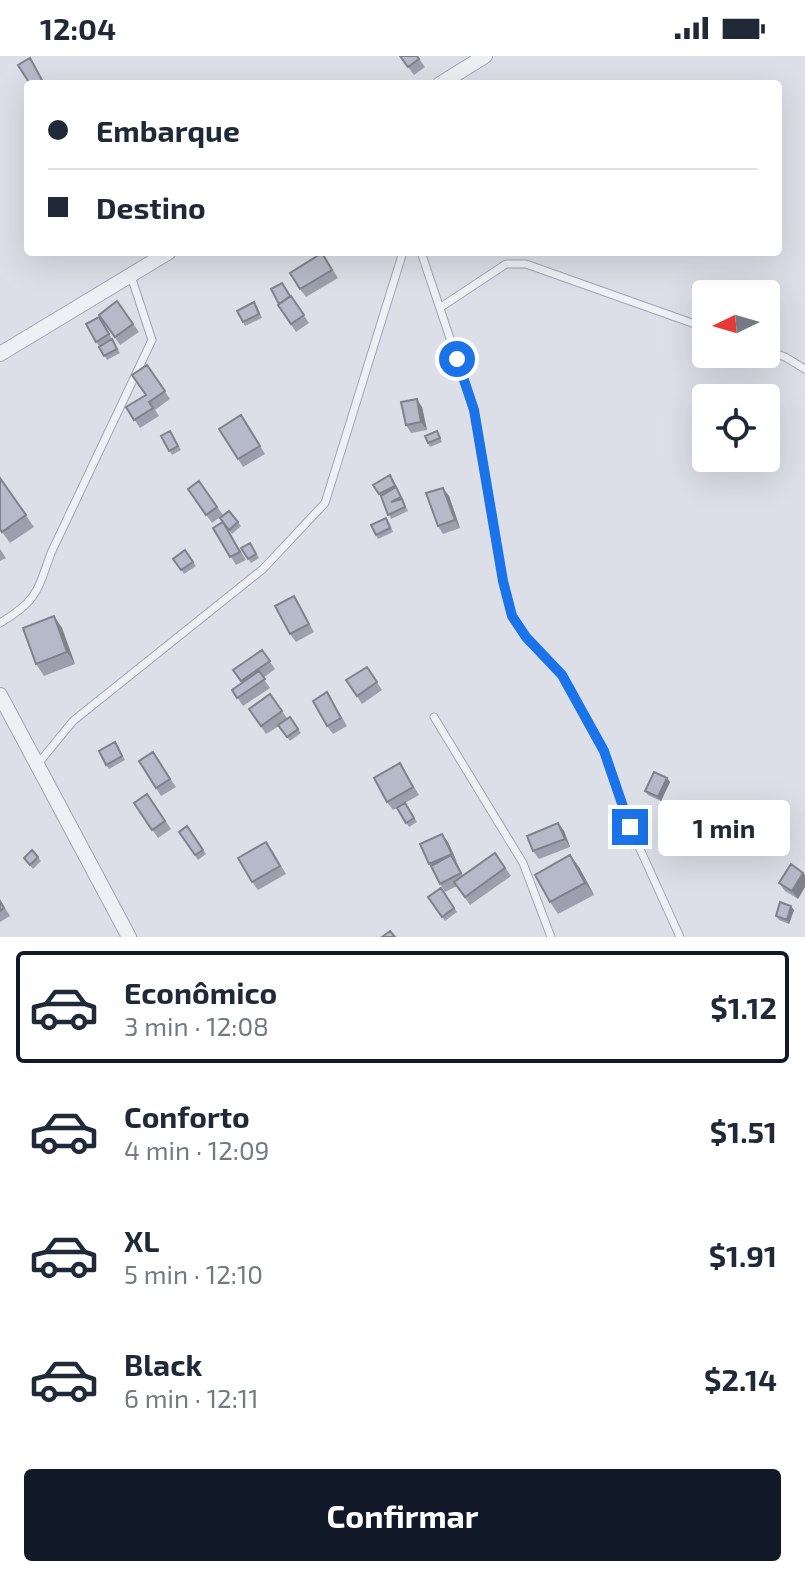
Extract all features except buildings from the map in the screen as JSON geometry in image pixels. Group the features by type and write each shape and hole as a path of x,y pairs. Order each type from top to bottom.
{"street":[{"path":"446,80 485,56"},
{"path":"0,354 163,256"},
{"path":"0,695 129,937"}],"lane":[{"path":"37,765 73,721 263,569 325,503 402,256"},
{"path":"422,256 474,410 503,581 512,616 526,637 562,675 604,751 630,827 680,937"},
{"path":"441,307 506,264 526,264 692,323"},
{"path":"0,623 26,607 39,587 51,553 152,340 131,276"},
{"path":"780,355 805,369"},
{"path":"434,717 523,863 551,937"}],"route":[{"path":"457,359 474,410 503,581 512,616 526,637 562,675 604,751 630,827"}]}
